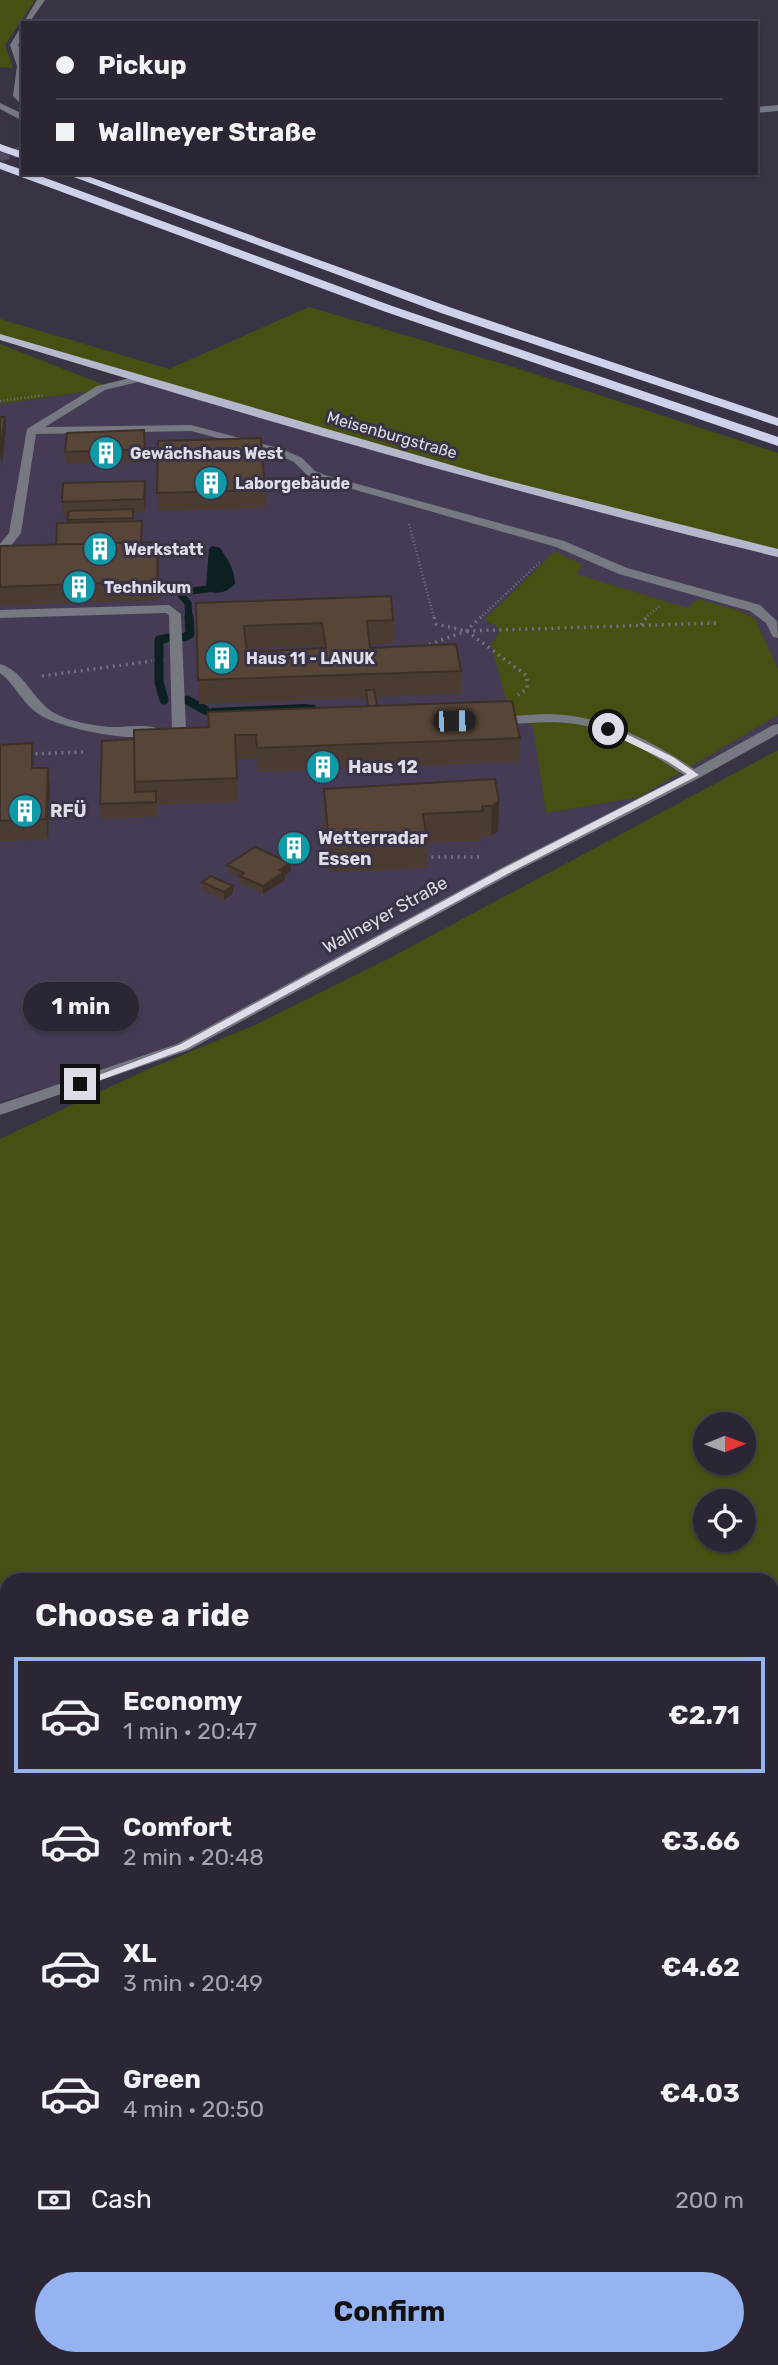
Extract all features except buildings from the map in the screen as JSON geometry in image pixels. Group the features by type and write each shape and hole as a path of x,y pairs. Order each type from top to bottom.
{"highway":[{"path":"0,147 21,155"},
{"path":"0,166 21,174"},
{"path":"24,175 419,321 778,442"},
{"path":"74,175 445,310 778,422"}],"main road":[{"name":"Meisenburgstraße","path":"0,337 526,490 688,533 778,553"}],"street":[{"path":"27,21 41,0"},
{"path":"21,31 14,45 21,66 17,96 21,101"},
{"path":"0,106 21,117"},
{"path":"758,110 778,108"},
{"path":"0,552 15,533 31,431 101,388 138,379"},
{"path":"31,431 191,428 278,451 298,460 311,473 321,477 436,507 560,544 623,571 755,608 771,621 778,635"},
{"path":"0,614 169,609 176,614 179,730"},
{"path":"0,668 9,672 40,710 55,719 102,730 133,732 198,729"},
{"path":"475,721 576,720 608,729 670,759 694,775"},
{"name":"Wallneyer Straße","path":"0,1110 183,1047 508,870 694,775 778,728"}],"path":[{"path":"436,507 407,526 436,624 466,631 718,623"},
{"path":"416,649 466,631 560,544"},
{"path":"466,631 527,676 529,681 527,688 493,715 475,721"},
{"path":"15,680 177,658"},
{"path":"26,754 92,751"},
{"path":"425,857 447,856"}],"shaded area":[{"path":"148,377 778,553 778,722 299,991 182,1047 0,1102 0,404 111,388"},
{"path":"212,546 223,552 235,579 235,584 226,591 210,592 206,586 209,549"},
{"path":"315,705 317,712 204,713 211,708"}],"green space":[{"path":"0,0 35,0 5,45 13,68 0,67"},
{"path":"309,307 510,366 778,453 778,551 512,484 0,336 0,319 169,369"},
{"path":"0,344 112,388 0,404"},
{"path":"555,551 583,565 576,574 688,608 698,599 740,611 755,619 778,669 778,715 639,797 546,813 533,726 510,714 491,644 499,634 497,626 484,620"},
{"path":"778,750 778,1573 0,1573 0,1139 146,1070 255,1025 386,960"}],"waterway":[{"path":"189,618 188,603 181,595 183,592 208,589"},
{"path":"185,637 190,634 189,617"},
{"path":"159,658 159,640 167,638"},
{"path":"159,663 159,682 164,700"},
{"path":"187,700 205,710"}],"tunnel":[{"path":"0,157 21,152"}],"place":[{"name":"Gewächshaus West","path":"106,453"},
{"name":"Laborgebäude","path":"211,483"},
{"name":"Werkstatt","path":"100,549"},
{"name":"Technikum","path":"79,587"},
{"name":"Haus 11 - LANUK","path":"222,658"},
{"name":"Haus 12","path":"323,767"},
{"name":"RFÜ","path":"25,811"},
{"name":"Wetterradar Essen","path":"294,848"}],"route":[{"path":"80,1084 183,1047 508,870 694,775 670,759 608,729"}]}
